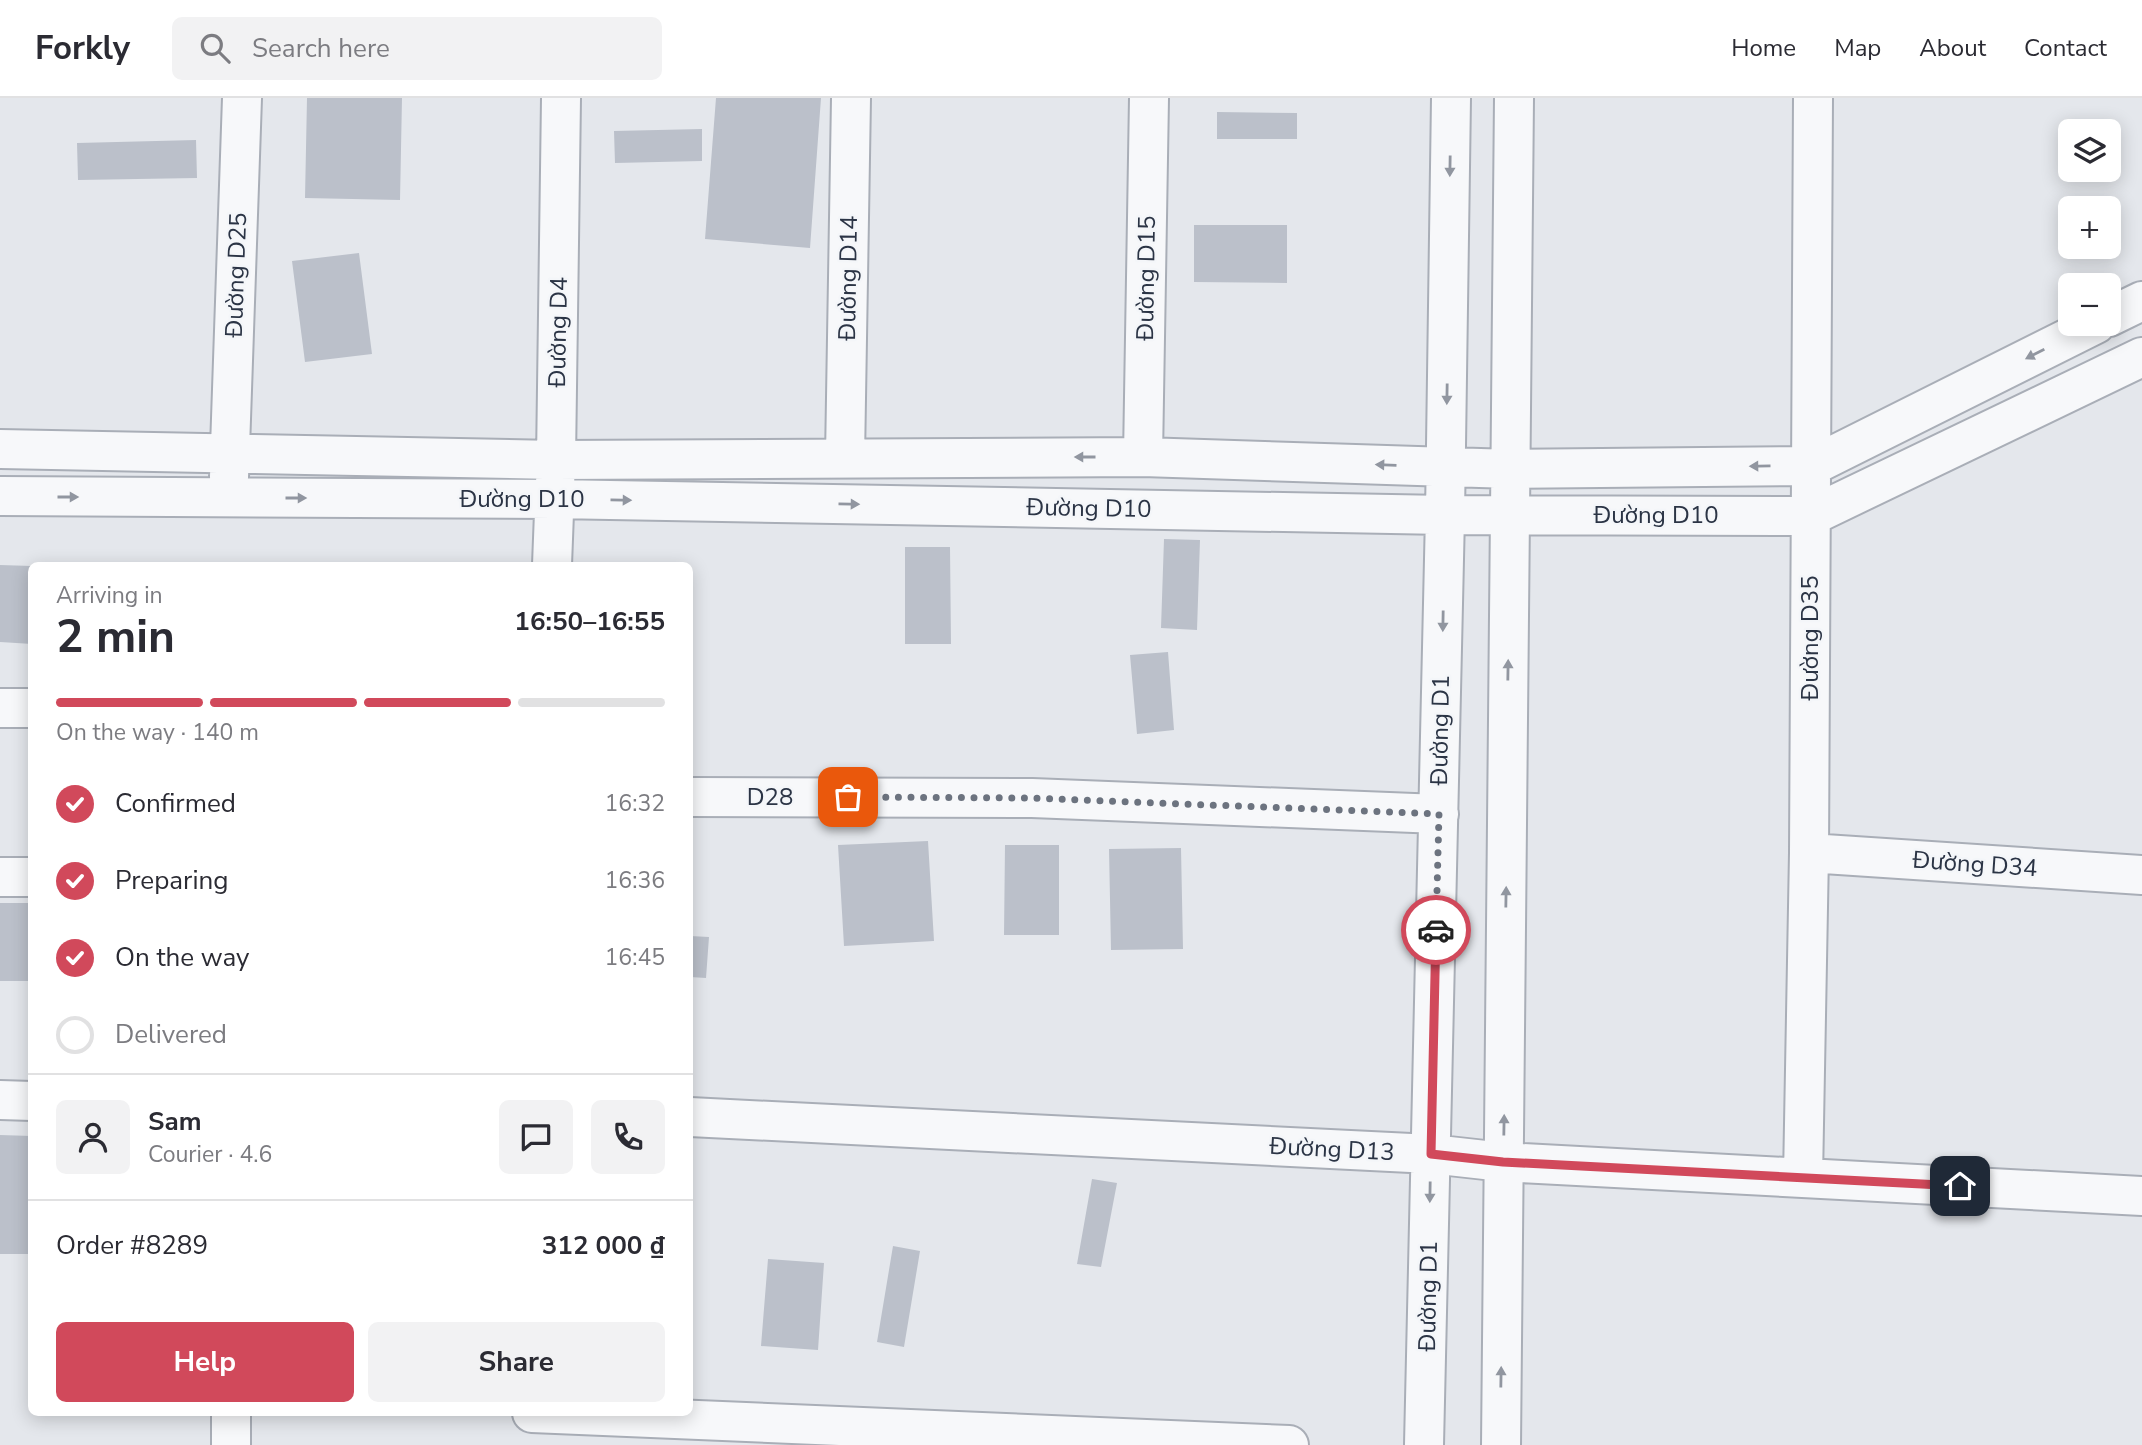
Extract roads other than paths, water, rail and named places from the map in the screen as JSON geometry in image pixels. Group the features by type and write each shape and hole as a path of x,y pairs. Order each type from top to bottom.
{"street":[{"name":"Đường D25","path":"229,498 243,98"},
{"name":"Đường D4","path":"552,562 561,98"},
{"name":"Đường D14","path":"845,458 851,98"},
{"name":"Đường D15","path":"1143,457 1149,98"},
{"name":"Đường D1","path":"1424,1445 1446,467 1451,98"},
{"path":"1501,1445 1514,98"},
{"name":"Đường D35","path":"1803,1178 1809,853 1813,98"},
{"path":"2121,311 2142,301"},
{"name":"Đường D10","path":"0,449 556,460 1143,457 1511,468 1812,466 2072,336"},
{"name":"Đường D10","path":"0,496 554,499 1510,515 1811,516 2142,357"},
{"path":"0,708 28,708"},
{"name":"D28","path":"693,797 1032,798 1439,814"},
{"name":"Đường D34","path":"1809,853 2142,875"},
{"path":"0,877 28,877"},
{"path":"0,1100 28,1101"},
{"name":"Đường D13","path":"693,1117 1431,1154 1503,1162 2142,1196"},
{"path":"231,1416 231,1445"},
{"path":"532,1416 532,1445"},
{"path":"603,1416 1289,1445"}]}
